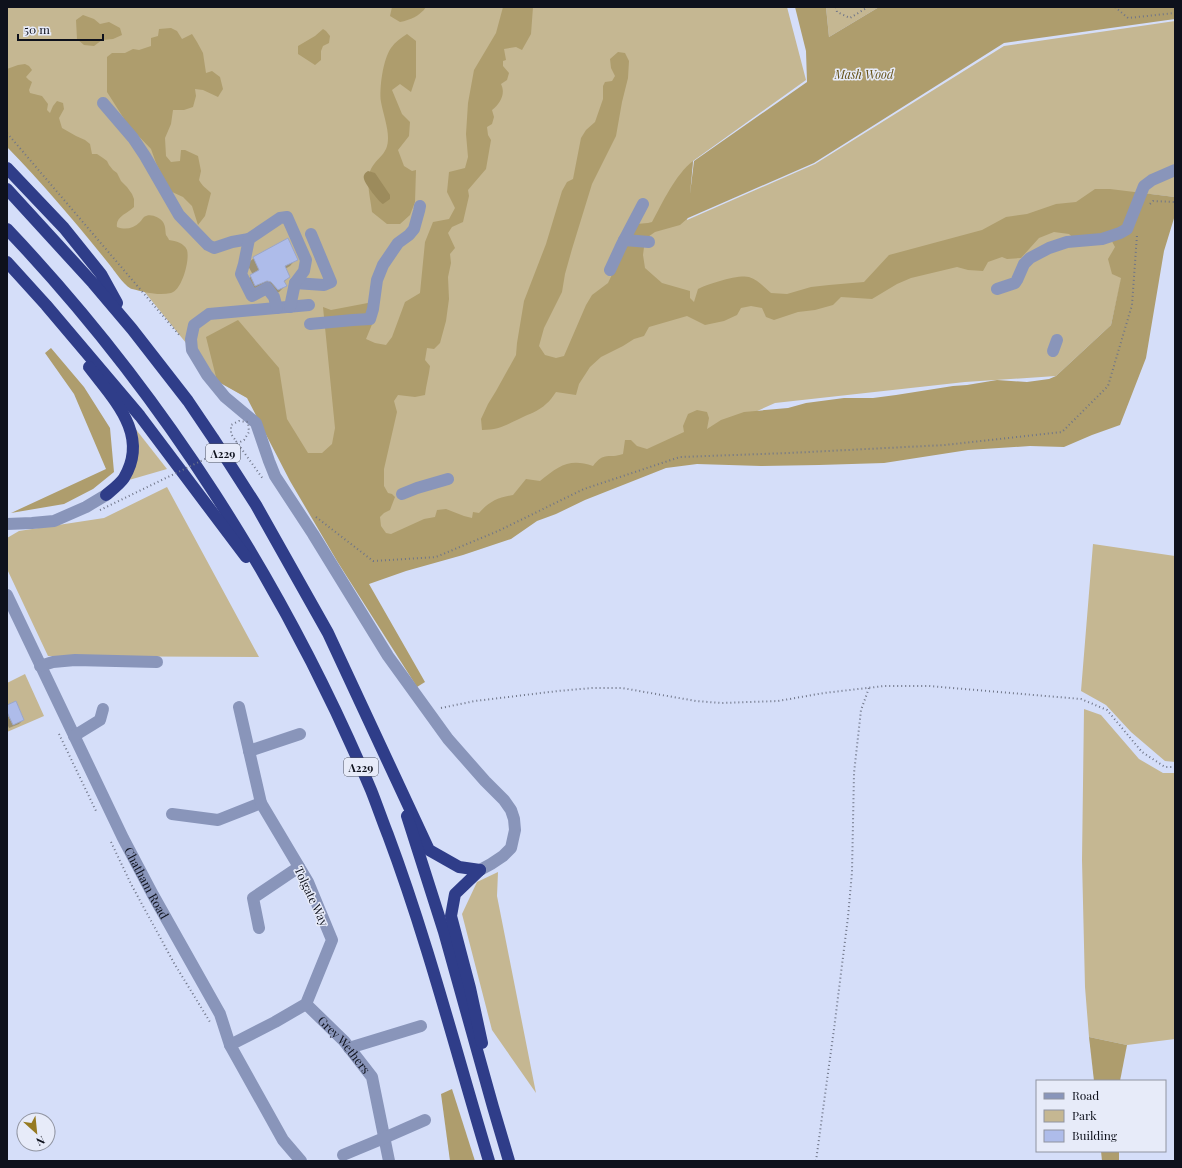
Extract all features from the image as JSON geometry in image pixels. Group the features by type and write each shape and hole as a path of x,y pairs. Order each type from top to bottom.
{"highway":[{"path":"7,168 64,228 101,274 132,329"},
{"name":"A229","path":"7,189 93,283 132,329 188,401 256,505 328,633 384,753 403,803 444,932 492,1107 509,1161"},
{"name":"A229","path":"7,229 84,315 156,408 224,508 302,643 330,699 371,791 390,839 416,915 489,1161"},
{"path":"7,262 46,305 140,416 282,606"},
{"path":"46,305 70,343 121,409 130,428 134,445 133,458 123,479 106,495"},
{"path":"384,753 430,850 460,867 480,870"},
{"path":"480,870 455,894 451,916 483,1045 492,1107"}],"street":[{"path":"104,103 145,156 178,215 208,245 214,248 232,242 249,239 280,218 287,217 306,260 304,271 295,283 290,307"},
{"path":"997,289 1015,283 1024,264 1030,258 1049,248 1067,242 1102,239 1120,234 1127,229 1144,186 1152,180 1175,170"},
{"path":"610,270 643,204"},
{"path":"310,324 370,320 377,280 382,265 398,243 414,230 420,206"},
{"path":"295,283 324,285 334,282 311,234"},
{"path":"249,239 241,274 252,296 267,288 274,297 277,308"},
{"path":"624,240 649,242"},
{"path":"309,305 209,314 194,325 191,339 192,350 207,375 226,397 256,423 275,476 313,534 388,656 448,739 496,794 504,800 511,810 515,830 510,848 503,856 480,870"},
{"path":"402,494 448,479"},
{"path":"7,524 54,521 86,507 106,495"},
{"name":"Chatham Road","path":"7,595 123,838 153,895 220,1014 230,1045 283,1140 302,1161"},
{"path":"40,666 53,662 75,660 157,662"},
{"name":"Tolgate Way","path":"239,707 261,804 308,882 332,940 306,1004"},
{"path":"74,736 100,720 103,709"},
{"path":"249,751 300,734"},
{"path":"172,814 218,820 261,804"},
{"path":"259,928 253,898 299,867"},
{"path":"230,1045 276,1022 306,1004"},
{"name":"Grey Wethers","path":"306,1004 344,1041 372,1077 389,1161"},
{"path":"349,1048 421,1026"},
{"path":"343,1155 425,1120"}],"path":[{"path":"836,7 838,12 850,18 868,7"},
{"path":"1115,7 1128,18 1175,13"},
{"path":"7,133 192,350"},
{"path":"1148,205 1153,201 1175,202"},
{"path":"316,517 373,562 436,557 498,531 584,489 680,458 944,445 1062,432 1108,386 1132,305 1138,229"},
{"path":"100,510 244,440 249,432 248,422 239,421 231,425 231,434 236,441 266,483"},
{"path":"428,711 476,701 592,688 622,688 721,703 778,701 824,693 884,686 929,686 1081,699 1107,710 1142,752 1165,767 1175,767"},
{"path":"816,1161 848,917 852,872 854,773 861,710 868,688"}],"green space":[{"path":"7,7 787,7 806,80 693,161 687,220 815,164 1004,46 1175,21 1175,197 1141,193 1111,325 1056,376 965,382 775,403 368,584 257,403 217,381 7,123"},
{"path":"392,7 426,7 421,13 400,22 390,16"},
{"name":"Mash Wood","path":"503,7 533,7 531,34 522,50 516,47 504,49 506,60 503,61 503,66 509,73 507,80 501,84 503,91 501,98 492,110 494,117 492,124 487,127 488,135 491,140 486,169 468,190 469,196 463,222 452,227 448,233 455,248 450,254 451,263 448,277 449,299 446,321 440,343 434,349 427,348 425,360 430,366 425,395 415,397 398,395 394,401 397,412 384,469 384,486 388,493 395,497 390,510 380,517 381,526 386,533 391,534 424,519 435,517 437,510 446,509 472,518 473,512 479,513 494,501 502,497 513,495 526,479 540,481 553,471 571,463 593,466 600,458 623,454 625,440 631,440 637,446 647,449 684,432 683,426 688,414 697,410 707,412 709,418 707,429 721,420 744,412 788,408 806,403 844,398 873,398 997,380 1027,382 1049,379 1056,376 1111,325 1121,278 1112,274 1108,259 1115,247 1107,232 1079,243 1069,234 1054,232 1039,238 1021,258 1007,259 1002,257 988,262 983,271 968,270 957,267 911,278 897,284 872,299 841,297 833,305 815,310 798,312 774,320 766,317 762,308 751,306 741,308 737,315 724,321 705,325 687,316 649,327 644,336 634,339 601,357 590,367 579,384 576,395 556,392 540,409 502,427 482,430 481,419 516,355 524,301 546,244 562,191 567,182 573,179 581,138 586,130 595,122 603,99 603,86 605,82 612,81 615,76 611,68 610,59 618,52 625,53 629,61 628,78 616,136 592,184 565,274 562,292 544,328 539,346 545,355 556,358 564,356 586,305 592,295 608,283 636,224 652,222 675,181 687,167 693,161 690,194 694,161 807,82 806,51 795,7 826,7 829,37 879,7 1175,7 1175,19 1004,43 814,163 688,218 680,225 655,232 645,239 643,255 645,268 662,283 690,291 690,298 694,302 698,289 715,282 744,276 752,278 771,293 787,294 811,287 864,282 889,255 982,230 1006,217 1027,214 1056,204 1076,202 1095,189 1110,189 1175,197 1175,215 1164,251 1146,358 1120,425 1064,447 1030,446 968,450 884,463 761,466 697,464 666,468 537,521 511,539 463,555 406,571 369,584 425,682 417,687 337,561 290,481 247,398 217,381 206,337 238,320 279,368 287,419 308,453 322,453 332,444 335,428 323,307 331,310 373,302 373,322 366,339 375,343 386,345 392,337 405,302 420,293 425,242 433,222 449,219 455,208 447,192 449,172 465,168 468,157 466,134 468,103 474,70 496,33"},
{"path":"826,7 879,7 829,37"},
{"path":"83,15 94,19 100,24 109,22 120,28 122,35 113,39 102,40 94,46 84,45 77,39 76,20"},
{"path":"171,28 177,31 182,39 192,34 203,53 206,73 212,71 220,77 223,89 218,97 203,90 195,89 196,96 193,107 184,110 173,110 171,124 165,138 166,156 171,162 180,161 181,150 185,150 198,156 201,171 199,180 211,193 205,216 198,225 192,206 183,197 170,191 156,163 151,149 128,125 107,92 107,57 112,53 125,53 133,49 139,50 151,46 151,38 158,36 159,29"},
{"path":"323,29 330,36 329,43 323,46 321,51 321,60 315,65 298,54 298,46 315,36"},
{"path":"407,34 416,41 416,77 411,92 400,84 392,90 402,114 410,122 409,136 398,150 404,166 412,171 416,170 415,202 410,215 400,224 387,224 372,212 368,179 371,169 388,144 387,129 381,102 381,82 384,66 391,48 396,42"},
{"path":"25,64 32,70 26,77 32,82 29,90 30,93 42,96 48,104 47,110 50,113 57,101 63,103 64,109 59,118 62,128 90,144 92,154 97,154 107,161 132,194 134,199 134,207 118,220 117,227 126,229 137,224 146,216 154,216 163,222 166,235 169,240 180,243 186,248 188,255 186,267 182,281 175,291 166,294 156,294 129,288 60,204 7,147 7,69"},
{"path":"51,348 84,387 110,428 114,472 93,489 64,504 11,513 106,469 74,394 45,353"},
{"path":"134,427 167,469 129,480"},
{"path":"167,487 259,657 48,656 7,569 7,538 19,531 104,518"},
{"path":"1093,544 1175,556 1175,762 1165,761 1131,732 1106,705 1081,691"},
{"path":"25,674 44,716 7,732 7,714 13,725 24,720 16,701 7,705 7,683"},
{"path":"1084,709 1101,715 1139,759 1163,773 1175,773 1175,1039 1127,1045 1089,1037 1085,987 1082,860"},
{"path":"498,872 497,896 536,1093 492,1030 462,914 477,882"},
{"path":"1089,1037 1127,1045 1120,1080 1094,1080"},
{"path":"452,1089 475,1161 450,1161 441,1094"},
{"path":"1101,1152 1119,1152 1119,1161 1102,1161"}],"shaded area":[{"path":"368,171 375,173 390,195 390,199 383,204 375,197 365,181 364,175"}],"building":[{"path":"288,238 298,260 285,266 290,277 284,281 287,286 278,290 271,282 267,281 255,286 250,275 259,270 253,257"},
{"path":"16,701 24,720 13,725 7,712 7,705"}]}
